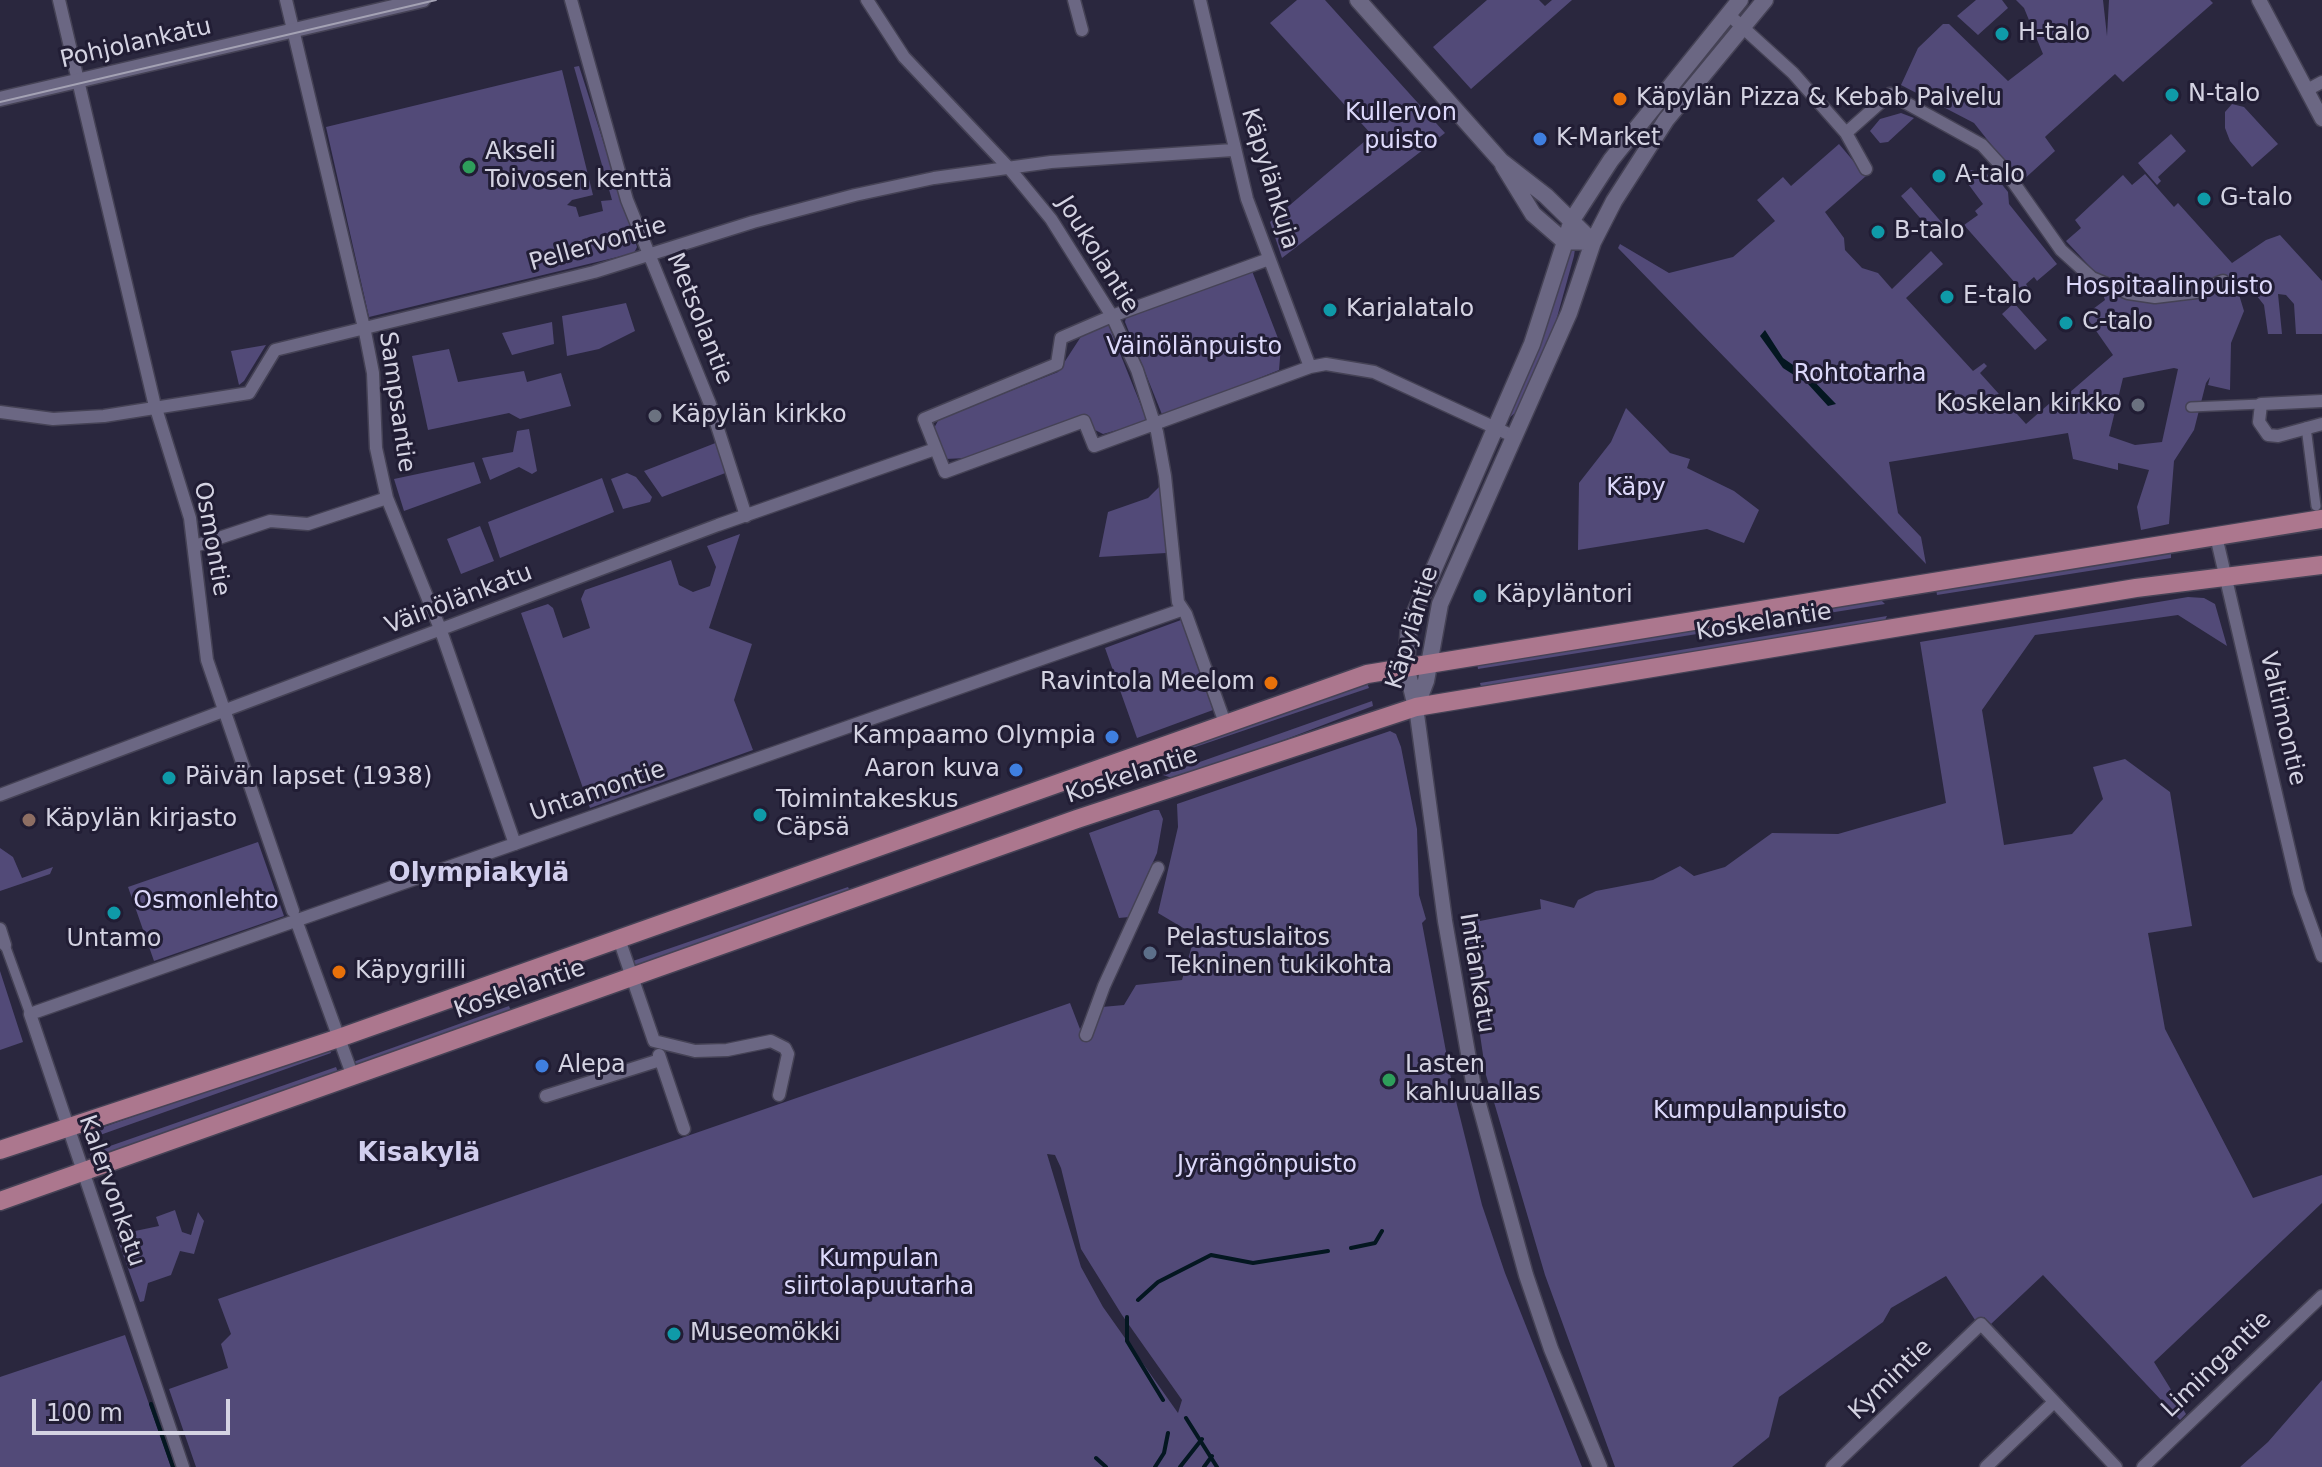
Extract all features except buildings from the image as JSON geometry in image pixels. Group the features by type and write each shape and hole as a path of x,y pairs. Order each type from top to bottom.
{"main road":[{"path":"1358,0 1501,161 1572,220 1593,242"},
{"name":"Käpyläntie","path":"1416,707 1406,666 1406,636 1413,614 1532,344 1572,220 1611,160 1740,0"},
{"name":"Käpyläntie","path":"1416,707 1430,661 1440,604 1569,313 1593,242 1614,201 1666,120 1765,0"},
{"path":"1501,161 1533,214 1564,241 1593,242"},
{"name":"Koskelantie","path":"0,1150 339,1038 1367,674 1430,661 2216,536 2319,513"},
{"name":"Koskelantie","path":"0,1201 1115,805 1416,707 1606,673 2225,576 2322,565"}],"street":[{"name":"Osmontie","path":"59,0 156,408 183,492 195,546 207,660 352,1074"},
{"name":"Sampsantie","path":"286,0 373,373 376,448 387,498 441,631 515,844"},
{"name":"Pohjolankatu","path":"0,99 423,0"},
{"name":"Metsolantie","path":"571,0 612,153 710,404 746,516"},
{"name":"Joukolantie","path":"867,0 904,57 1009,168 1051,219 1112,316 1137,370 1155,425 1165,476 1181,610 1186,614 1225,723"},
{"path":"1074,0 1082,30"},
{"name":"Käpylänkuja","path":"1200,0 1233,150 1269,259 1310,367"},
{"path":"2259,0 2322,119"},
{"path":"1728,14 1793,73 1846,133 1866,169"},
{"path":"2307,90 2322,82"},
{"path":"1846,133 1890,94 1982,145 2004,169 2061,250 2092,278 2128,293 2155,297 2196,292 2223,281"},
{"name":"Pellervontie","path":"0,412 53,419 156,408 249,393 275,350 363,326 594,272 855,195 934,178 1051,162 1233,150"},
{"path":"1269,259 1112,316 1061,338 1057,364 924,419 945,472 1084,421 1094,446 1310,367 1326,364 1374,372 1515,437"},
{"path":"2191,407 2322,401"},
{"path":"2261,404 2259,422 2268,435 2278,436 2322,424"},
{"path":"2306,427 2319,513"},
{"name":"Väinölänkatu","path":"0,795 746,516 935,449"},
{"path":"195,546 270,521 308,524 387,498"},
{"name":"Valtimontie","path":"2216,536 2299,892 2322,956"},
{"name":"Untamontie","path":"30,1014 295,915 515,844 1181,610"},
{"name":"Intiankatu","path":"1416,707 1445,921 1473,1082 1526,1275 1551,1349 1600,1467"},
{"path":"1086,1035 1104,986 1158,868"},
{"name":"Kalervonkatu","path":"0,929 183,1467"},
{"path":"619,939 684,1129"},
{"path":"654,1041 695,1051 727,1050 771,1041 785,1048 788,1054 779,1095"},
{"path":"546,1096 660,1060"},
{"name":"Limingantie","path":"2143,1467 2322,1296"},
{"name":"Kymintie","path":"1832,1467 1981,1324 2054,1402"},
{"path":"1986,1467 2054,1402 2116,1467"}],"green space":[{"name":"Kullervon puisto","path":"1297,0 1325,0 1445,133 1282,258 1270,222 1372,135 1270,23"},
{"path":"1487,0 1539,0 1545,6 1552,0 1572,0 1471,89 1433,47"},
{"path":"1976,0 2002,0 2008,8 1978,35 1957,16"},
{"path":"2016,0 2103,0 2107,36 2109,0 2210,0 2213,3 2123,82 2115,74 2047,135 2045,137 2055,151 2021,182 1974,123 1901,85 1918,48 1943,24 1949,24 2008,81 2043,54 2024,8"},
{"name":"Akseli Toivosen kenttä","path":"579,66 637,247 634,253 369,317 326,127 562,70 593,195 572,200 567,205 576,207 579,217 603,211 601,201 612,200 574,67"},
{"path":"2232,104 2244,107 2278,144 2252,167 2230,141 2225,128 2225,112"},
{"path":"1901,113 1914,118 1888,142 1880,143 1870,131 1880,119"},
{"path":"2171,134 2186,151 2158,177 2161,181 2157,185 2138,163"},
{"path":"1839,144 1866,176 1825,212 1844,238 1845,250 1862,268 1878,273 1892,289 1931,251 1943,264 1906,298 1973,371 1984,363 1987,366 1980,373 2026,424 2050,403 2054,406 2113,355 2085,315 2105,300 2095,272 2066,241 2081,228 2075,220 2123,175 2132,185 2145,174 2174,207 2178,203 2232,263 2266,240 2280,235 2322,281 2322,334 2296,334 2294,304 2286,295 2278,294 2282,334 2268,334 2264,305 2242,277 2237,288 2244,311 2231,343 2230,390 2208,385 2210,377 2206,383 2194,430 2174,461 2169,524 2141,530 2137,507 2149,470 2118,463 2118,470 2073,459 2068,433 1889,462 1898,513 1921,537 1926,564 1618,248 1620,244 1669,273 1733,257 1775,221 1757,200 1783,177 1791,186","holes":["2178,369 2162,442 2135,445 2109,436 2123,378"]},
{"path":"1971,170 1996,177 2008,192 2009,204 2057,264 2037,281 2034,277 2026,284 2029,289 2024,293 1964,225 1978,215 1975,211 1983,204 1963,177"},
{"path":"1911,187 1950,232 1940,241 1901,196"},
{"path":"1571,248 1575,249 1574,256 1556,321 1516,412 1508,419"},
{"name":"Väinölänpuisto","path":"1252,271 1281,346 1279,370 1163,417 1125,322 1126,317"},
{"path":"626,303 635,331 599,349 567,356 562,316"},
{"path":"2014,303 2047,340 2035,350 2002,314"},
{"path":"552,322 554,344 512,355 502,333"},
{"name":"Väinölänpuisto","path":"1104,325 1109,326 1146,418 1143,423 1103,434 1095,430 1086,414 967,458 945,459 933,430 939,419 1058,372 1082,335"},
{"path":"266,345 244,381 239,385 231,351"},
{"path":"449,349 458,382 524,371 527,382 561,373 571,406 520,419 509,413 428,430 412,356"},
{"name":"Käpy","path":"1626,408 1670,453 1690,459 1687,468 1734,491 1759,510 1744,543 1707,529 1578,550 1579,483 1611,442"},
{"path":"529,429 537,471 532,474 519,467 490,480 482,458 513,452 517,431"},
{"path":"718,442 728,472 662,497 644,471"},
{"path":"474,462 481,483 404,511 394,479"},
{"path":"627,473 636,477 652,497 650,502 623,509 611,479"},
{"path":"602,478 614,512 500,558 488,522"},
{"path":"1160,486 1166,553 1099,557 1108,512 1148,498"},
{"path":"480,526 494,561 461,574 447,539"},
{"path":"740,534 709,628 752,644 734,700 753,750 590,808 521,613 548,604 553,608 563,638 590,628 581,599 585,590 671,560 679,585 693,592 710,586 716,567 707,546"},
{"path":"2171,552 2171,558 1937,595 1936,589"},
{"name":"Kumpulanpuisto","path":"2188,597 2204,598 2215,604 2227,646 2178,615 2035,635 1982,710 2004,845 2072,834 2103,799 2093,767 2125,759 2170,792 2192,926 2148,933 2165,1029 2253,1198 2322,1175 2322,1203 2154,1362 2186,1414 2180,1420 2043,1275 1991,1324 1984,1317 1977,1323 1946,1276 1891,1308 1883,1322 1779,1397 1769,1437 1732,1467 1615,1467 1545,1275 1486,1075 1463,920 1478,911 1480,921 1541,909 1540,899 1574,908 1578,900 1596,891 1653,880 1680,866 1694,876 1725,867 1772,833 1838,834 1946,803 1920,642"},
{"path":"1880,599 1885,604 1478,669 1477,663"},
{"path":"1887,616 1884,622 1481,687 1480,683"},
{"path":"1181,620 1213,710 1137,738 1105,648"},
{"path":"1367,683 1369,688 1157,760 1261,719"},
{"path":"1372,701 1373,706 1255,751 1172,778 1163,775"},
{"path":"1390,731 1396,734 1417,829 1419,895 1426,919 1422,923 1453,1089 1482,1205 1505,1273 1582,1467 196,1467 169,1389 228,1368 221,1344 231,1334 218,1299 1070,1003 1080,1029 1091,1008 1124,1005 1136,985 1182,980 1195,935 1158,913 1178,827 1177,804","holes":["1047,1154 1055,1155 1081,1249 1122,1315 1182,1400 1178,1413 1103,1307 1081,1267"]},
{"path":"1159,810 1163,819 1157,853 1129,917 1119,918 1089,833"},
{"name":"Osmonlehto","path":"258,842 284,916 154,961 128,887"},
{"path":"0,848 13,857 22,878 53,867 50,874 0,891"},
{"path":"848,887 851,893 633,970 630,962"},
{"path":"0,971 23,1042 0,1050"},
{"path":"509,1006 511,1011 355,1067 353,1062"},
{"path":"329,1047 331,1053 86,1140 84,1134"},
{"path":"336,1067 338,1072 92,1159 90,1153"},
{"path":"175,1210 182,1232 191,1235 198,1212 204,1221 194,1254 180,1251 171,1275 148,1283 144,1301 140,1302 116,1235 159,1226 156,1217"},
{"path":"125,1335 171,1467 0,1467 0,1377"},
{"path":"2322,1380 2322,1467 2240,1467 2268,1442"}],"water":[{"path":"1765,330 1783,358 1809,376 1836,404 1828,406 1808,384 1783,368 1760,336"}],"waterway":[{"path":"1351,1248 1375,1243 1382,1231"},
{"path":"1138,1300 1158,1282 1211,1255 1253,1263 1328,1251"},
{"path":"1127,1317 1127,1341 1163,1400"},
{"path":"151,1404 173,1467"},
{"path":"1186,1418 1217,1467"},
{"path":"1155,1467 1164,1453 1168,1433"},
{"path":"1180,1467 1202,1439"},
{"path":"1204,1467 1212,1456"},
{"path":"1096,1458 1106,1467"}],"tram line":[{"path":"0,102 436,0"}],"place":[{"name":"H-talo","path":"2002,34"},
{"name":"N-talo","path":"2172,95"},
{"name":"Käpylän Pizza & Kebab Palvelu","path":"1620,99"},
{"name":"K-Market","path":"1540,139"},
{"name":"Akseli Toivosen kenttä","path":"469,167"},
{"name":"A-talo","path":"1939,176"},
{"name":"G-talo","path":"2204,199"},
{"name":"B-talo","path":"1878,232"},
{"name":"E-talo","path":"1947,297"},
{"name":"Karjalatalo","path":"1330,310"},
{"name":"C-talo","path":"2066,323"},
{"name":"Koskelan kirkko","path":"2138,405"},
{"name":"Käpylän kirkko","path":"655,416"},
{"name":"Käpyläntori","path":"1480,596"},
{"name":"Ravintola Meelom","path":"1271,683"},
{"name":"Kampaamo Olympia","path":"1112,737"},
{"name":"Aaron kuva","path":"1016,770"},
{"name":"Päivän lapset (1938)","path":"169,778"},
{"name":"Toimintakeskus Cäpsä","path":"760,815"},
{"name":"Käpylän kirjasto","path":"29,820"},
{"name":"Untamo","path":"114,913"},
{"name":"Pelastuslaitos Tekninen tukikohta","path":"1150,953"},
{"name":"Käpygrilli","path":"339,972"},
{"name":"Alepa","path":"542,1066"},
{"name":"Lasten kahluuallas","path":"1389,1080"},
{"name":"Museomökki","path":"674,1334"}],"district":[{"name":"Olympiakylä","path":"479,874"},
{"name":"Kisakylä","path":"419,1154"}],"park label":[{"name":"Hospitaalinpuisto","path":"2169,288"},
{"name":"Rohtotarha","path":"1860,375"},
{"name":"Jyrängönpuisto","path":"1267,1166"},
{"name":"Kumpulan siirtolapuutarha","path":"879,1274"}]}
